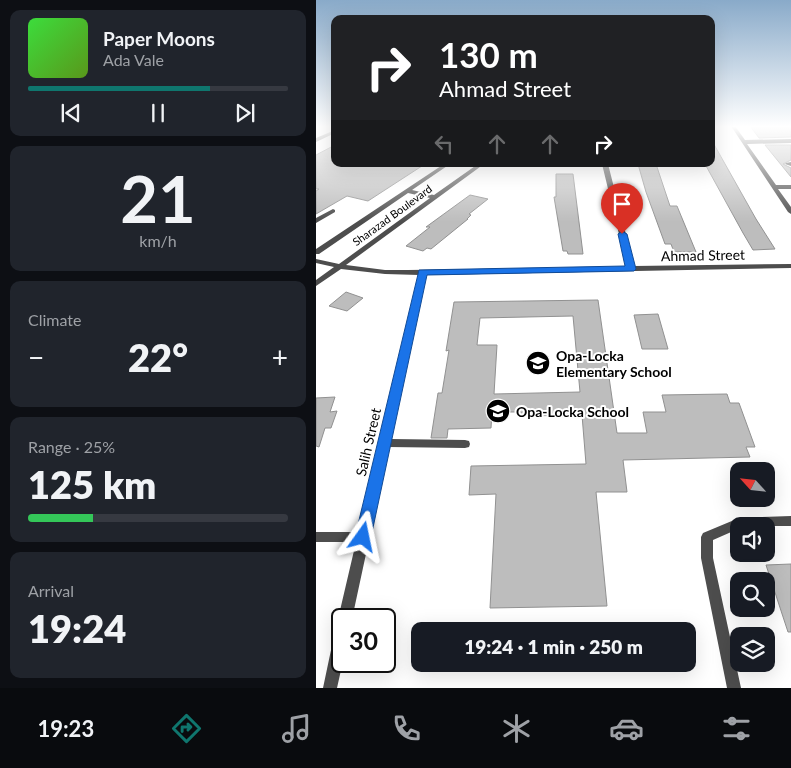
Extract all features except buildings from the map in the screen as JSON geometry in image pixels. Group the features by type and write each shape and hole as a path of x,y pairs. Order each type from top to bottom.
{"street":[{"path":"755,158 791,212"},
{"name":"Sharazad Boulevard","path":"316,252 442,167"},
{"name":"Sharazad Boulevard","path":"316,284 477,167"},
{"path":"605,167 631,269"},
{"path":"774,187 791,187"},
{"path":"406,191 435,197"},
{"path":"316,222 334,211"},
{"name":"Ahmad Street","path":"316,262 338,268 423,272 791,266"},
{"name":"Salih Street","path":"347,608 423,272"},
{"path":"384,443 465,444"},
{"path":"734,688 707,558 706,537 739,523 791,521"},
{"path":"316,537 363,537"},
{"path":"330,688 333,673"}],"place":[{"name":"Opa-Locka Elementary School","path":"538,363"},
{"name":"Opa-Locka School","path":"498,411"}],"route":[{"path":"363,537 423,272 631,269 622,234"}]}
